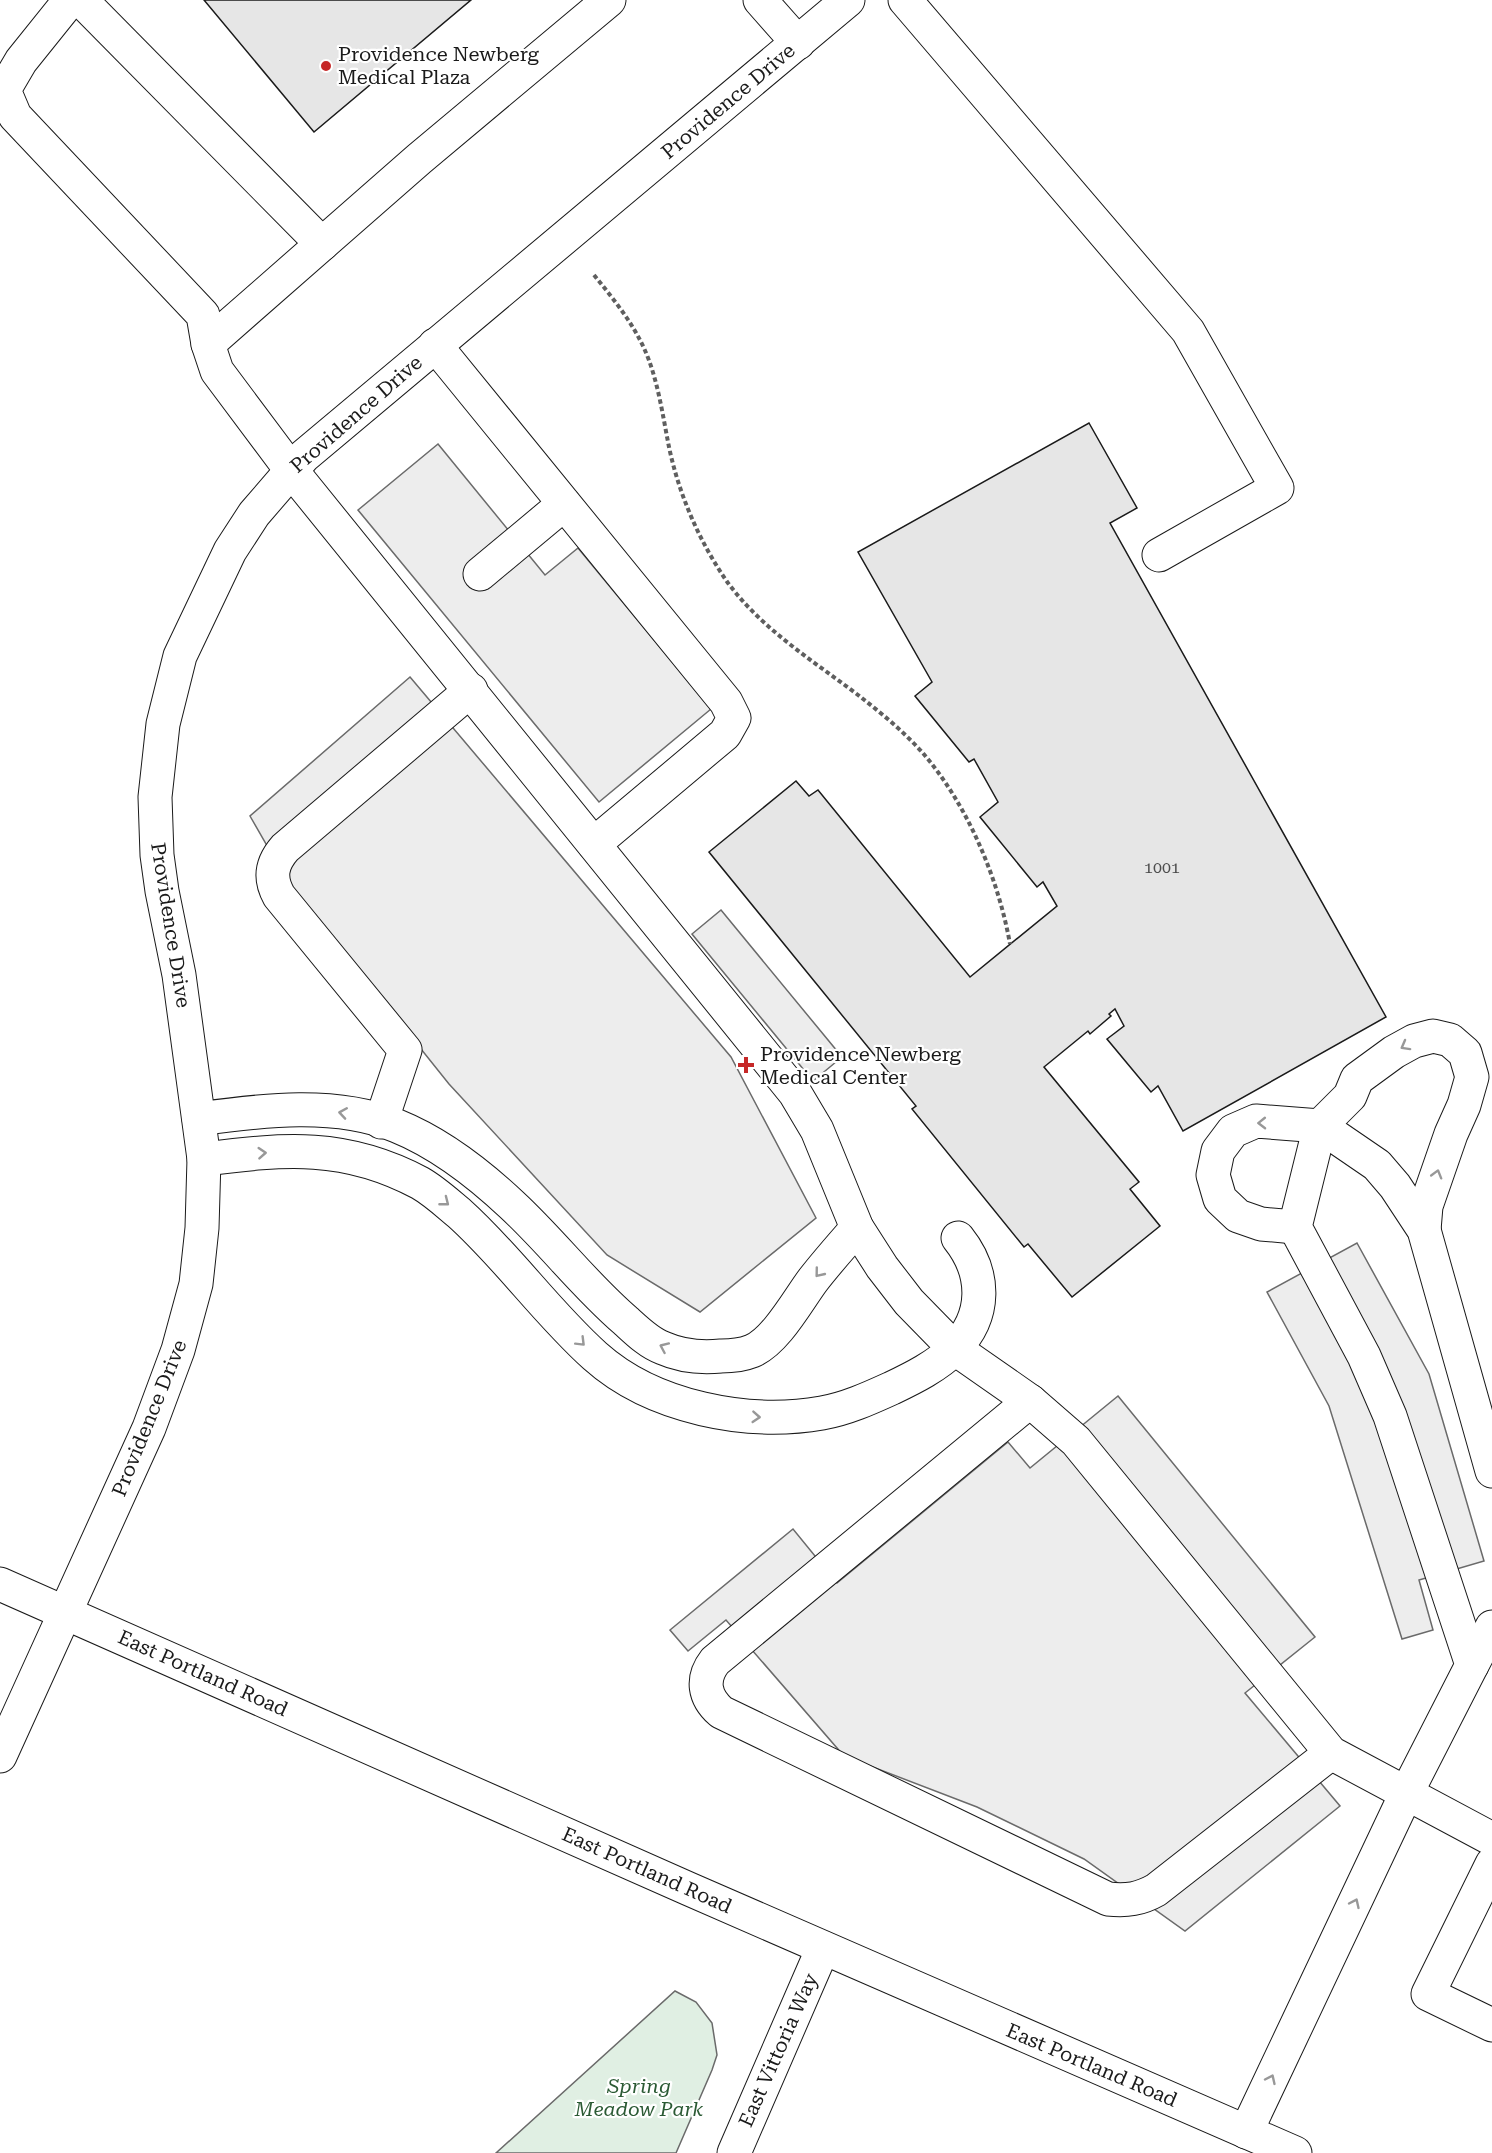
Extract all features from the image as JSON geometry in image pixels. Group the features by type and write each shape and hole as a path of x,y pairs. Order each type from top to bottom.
{"main road":[{"path":"70,0 21,61 4,90 15,116 203,315 208,344 217,371 291,470 795,1093 817,1130 857,1228 882,1267 909,1302 954,1348 1030,1401 1076,1441 1331,1753 1492,1839"},
{"path":"81,0 322,244"},
{"path":"208,344 419,159 609,0"},
{"path":"760,0 798,43"},
{"name":"Providence Drive","path":"0,1756 149,1428 178,1350 196,1284 202,1228 204,1159 179,975 162,891 155,797 163,724 180,656 206,598 230,551 254,514 291,470 330,433 849,0"},
{"path":"905,0 1188,331 1277,488 1159,555"},
{"path":"435,345 726,702 734,717 725,734 594,844"},
{"path":"480,574 564,504"},
{"path":"381,1122 405,1050 279,896 274,887 273,866 285,849 471,690"},
{"path":"1424,1230 1426,1206 1451,1134 1464,1105 1472,1077 1465,1053 1450,1040 1433,1036 1414,1041 1394,1052 1357,1079 1350,1096 1320,1126 1295,1227 1364,1356 1390,1416 1472,1665"},
{"path":"200,1119 245,1113 319,1110 357,1116 395,1126 430,1143 472,1171 511,1204 608,1304 641,1334 662,1348 687,1355 712,1357 753,1351 785,1321 815,1277 857,1228"},
{"path":"1295,1227 1261,1224 1238,1216 1220,1198 1213,1175 1218,1151 1233,1131 1256,1121 1320,1126 1377,1165 1395,1186 1424,1230 1492,1471"},
{"path":"204,1159 290,1150 326,1152 360,1159 422,1184 479,1231 596,1358 635,1384 682,1403 728,1415 783,1418 825,1413 868,1399 909,1380 954,1348 970,1328 978,1303 979,1276 969,1252 958,1238"},
{"path":"510,1266 543,1237"},
{"path":"1030,1401 715,1661 709,1668 705,1687 713,1705 721,1712 1108,1899 1125,1901 1142,1898 1156,1890 1331,1753"},
{"name":"East Portland Road","path":"0,1584 823,1948 1295,2153"},
{"path":"1246,2132 1406,1794 1492,1627"},
{"path":"1492,1864 1428,1994 1492,2025"},
{"name":"East Vittoria Way","path":"734,2153 823,1948"}],"path":[{"path":"594,275 642,342 682,495 714,560 729,583 766,625 880,712 921,752 939,775 955,799 979,847 996,891 1010,944"}],"green space":[{"name":"Spring Meadow Park","path":"675,1991 696,2002 712,2023 717,2055 676,2153 496,2153"}],"shaded area":[{"path":"438,444 545,575 578,548 711,709 599,802 358,510"},
{"path":"410,677 731,1057 816,1218 700,1312 607,1255 449,1084 289,884 250,816"},
{"path":"721,910 842,1057 813,1081 692,934"},
{"path":"1357,1243 1429,1374 1484,1561 1419,1580 1433,1630 1402,1639 1329,1406 1267,1292"},
{"path":"1118,1396 1315,1637 1245,1693 1340,1806 1185,1931 1084,1859 977,1807 844,1756 726,1620 688,1651 670,1630 793,1529 837,1583 1008,1442 1030,1468"}],"building":[{"name":"Providence Newberg Medical Plaza","path":"204,0 471,0 314,132"},
{"path":"1089,423 1137,508 1110,523 1386,1017 1183,1131 1158,1086 1151,1092 1107,1039 1124,1026 1115,1009 1109,1014 1111,1016 1090,1034 1088,1031 1044,1067 1139,1182 1130,1189 1160,1226 1072,1297 1028,1244 1024,1247 912,1109 916,1106 709,852 796,781 809,796 818,790 970,977 1057,906 1043,882 1037,887 980,817 998,802 974,759 969,762 915,696 932,682 858,552"}],"place":[{"name":"Providence Newberg Medical Plaza","path":"326,66"},
{"name":"Providence Newberg Medical Center","path":"746,1065"}]}
